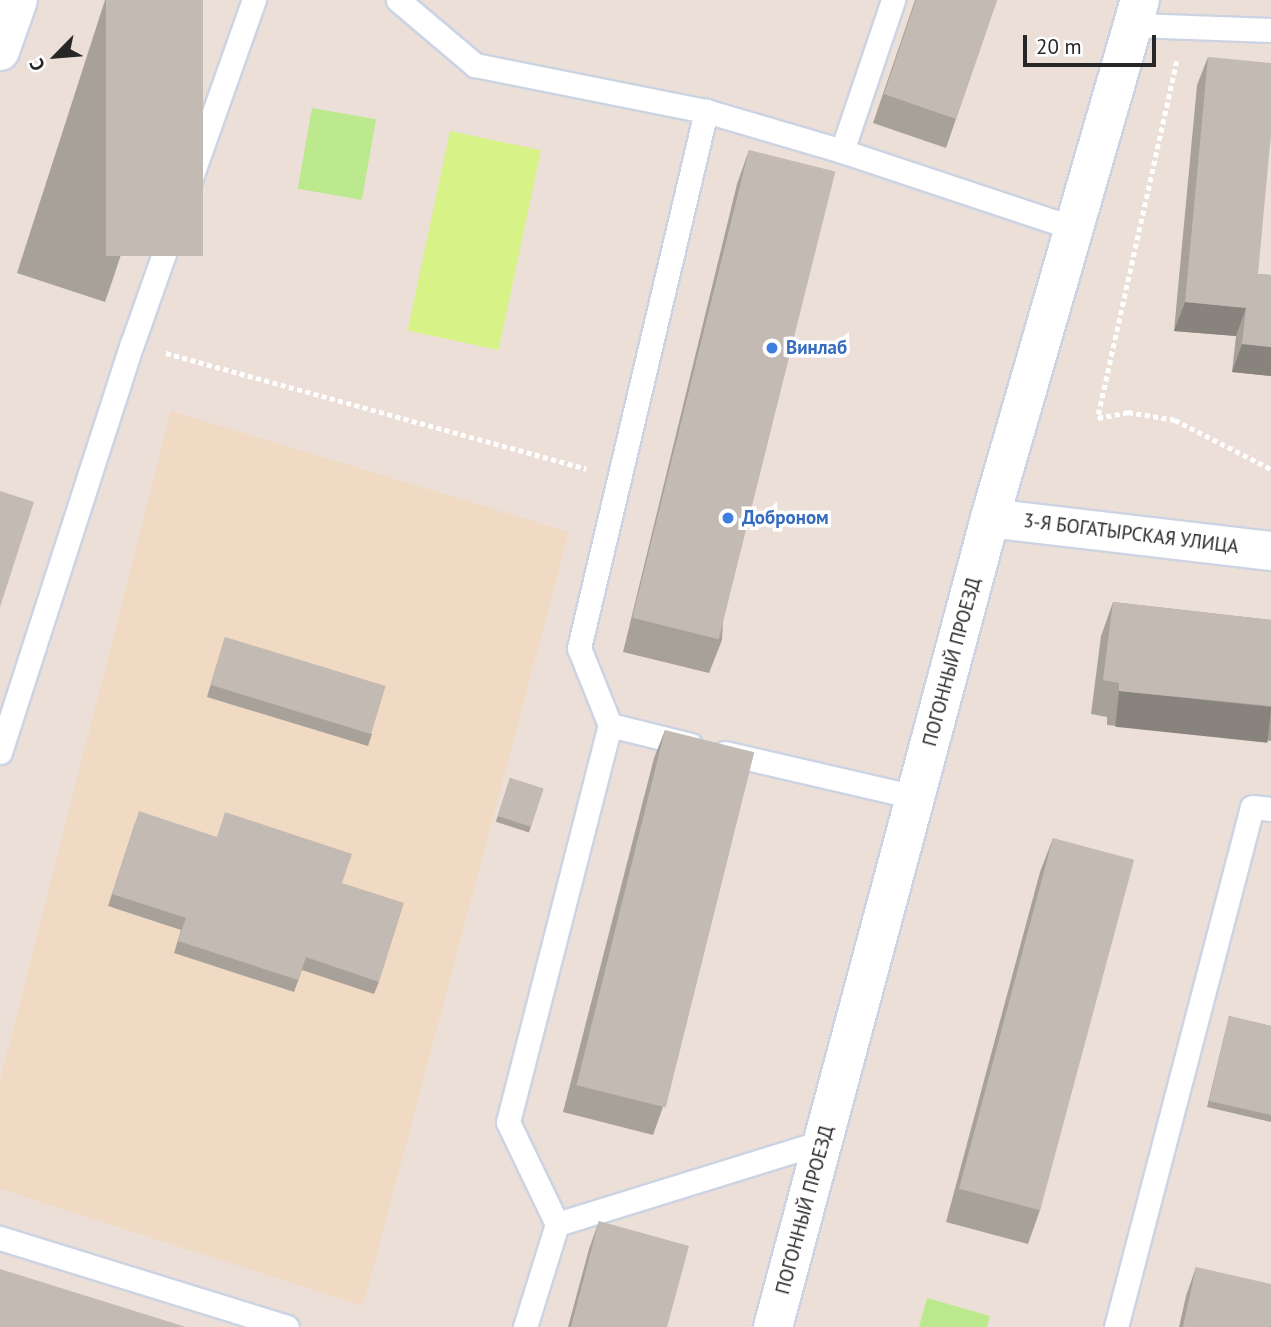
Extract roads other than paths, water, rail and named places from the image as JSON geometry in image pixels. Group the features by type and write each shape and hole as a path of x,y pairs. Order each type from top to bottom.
{"street":[{"path":"0,51 18,0"},
{"name":"ПОГОННЫЙ ПРОЕЗД","path":"773,1327 990,518 1137,13"},
{"name":"3-Я БОГАТЫРСКАЯ УЛИЦА","path":"990,518 1271,551"}],"lane":[{"path":"0,752 132,344 254,0"},
{"path":"398,0 475,65 706,111 842,151 1073,228"},
{"path":"842,151 892,0"},
{"path":"1137,13 1183,27 1271,30"},
{"path":"525,1327 557,1224 508,1122 610,725 579,649 617,478 706,111"},
{"path":"610,725 916,797"},
{"path":"1116,1327 1252,807 1271,810"},
{"path":"557,1224 825,1141"},
{"path":"0,1238 287,1327"}],"place":[{"name":"Винлаб","path":"772,348"},
{"name":"Доброном","path":"728,518"}]}
